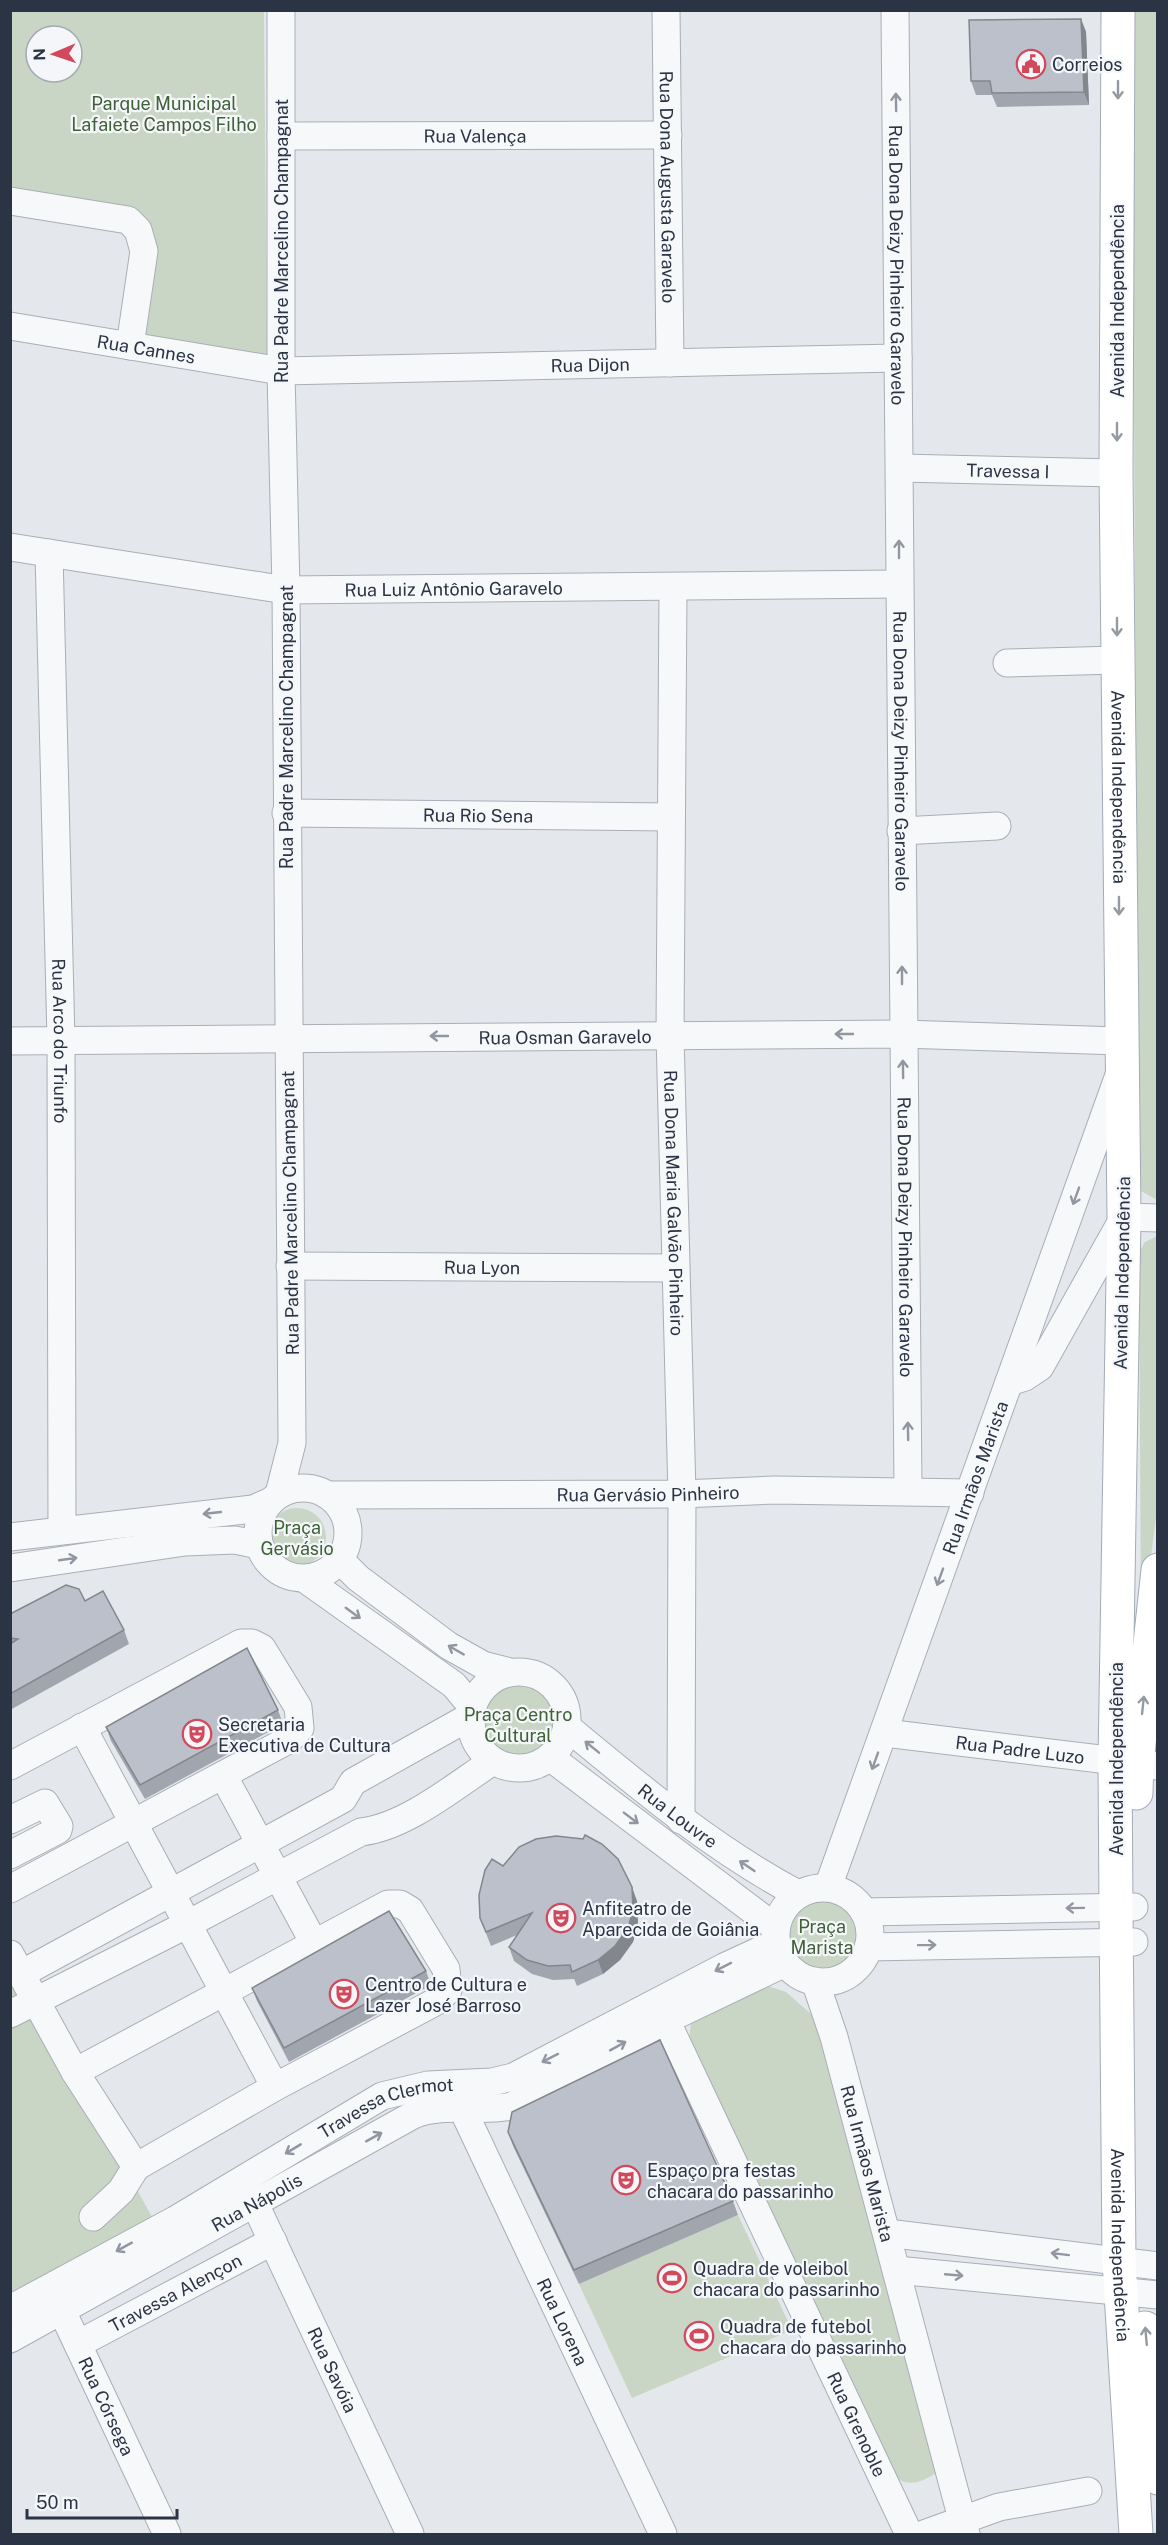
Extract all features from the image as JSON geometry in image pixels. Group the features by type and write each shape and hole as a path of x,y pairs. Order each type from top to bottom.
{"main road":[{"name":"Avenida Independência","path":"1118,10 1116,472 1121,1054 1136,1763"},
{"name":"Avenida Independência","path":"1158,1570 1136,1763 1125,1908 1140,2278 1158,2478"},
{"name":"Avenida Independência","path":"1136,2535 1140,2278"}],"street":[{"name":"Rua Padre Marcelino Champagnat","path":"274,1498 292,1443 286,590 281,371 281,10"},
{"name":"Rua Dona Augusta Garavelo","path":"666,10 670,363"},
{"name":"Rua Dona Deizy Pinheiro Garavelo","path":"895,10 900,468 902,1034 908,1490"},
{"name":"Rua Valença","path":"281,136 669,135"},
{"path":"10,201 128,220 138,230 144,251 130,346"},
{"name":"Rua Cannes","path":"10,326 281,371"},
{"name":"Rua Dijon","path":"281,371 898,358"},
{"name":"Travessa I","path":"900,468 1116,472"},
{"name":"Rua Luiz Antônio Garavelo","path":"10,547 286,590 899,584"},
{"name":"Rua Arco do Triunfo","path":"49,553 61,1040 63,1529"},
{"name":"Rua Dona Maria Galvão Pinheiro","path":"673,587 670,1035 682,1494 681,1820"},
{"path":"1007,663 1117,660"},
{"name":"Rua Rio Sena","path":"286,813 671,817"},
{"path":"901,831 998,826"},
{"name":"Rua Osman Garavelo","path":"10,1041 288,1037 902,1034 1121,1054"},
{"name":"Rua Irmãos Marista","path":"828,1887 970,1493 1121,1054"},
{"path":"1009,1382 1025,1377 1040,1367 1124,1217 1158,1218"},
{"name":"Rua Lyon","path":"290,1266 675,1268"},
{"name":"Rua Padre Marcelino Champagnat","path":"292,1443 321,1493"},
{"path":"10,1537 63,1529 253,1509 295,1489 321,1493 339,1506 346,1521 347,1544 340,1560 319,1576 305,1579"},
{"name":"Rua Gervásio Pinheiro","path":"321,1493 682,1494 774,1490 908,1490 970,1493"},
{"path":"274,1498 260,1522 259,1545 264,1557 282,1574 305,1579 454,1685 472,1712 476,1742 493,1761 507,1768 523,1769 538,1766 551,1758 562,1744 567,1727 565,1704 553,1685 533,1673 510,1672 483,1665 449,1646 358,1578 340,1560"},
{"path":"10,1568 184,1542 235,1540 259,1545"},
{"path":"10,1766 234,1645 252,1643 262,1648 298,1707 300,1728 290,1739 10,1889"},
{"path":"136,2167 75,2072 16,1964 171,1893 343,1799 353,1782 472,1712 483,1689 491,1681 510,1672"},
{"path":"82,1727 275,2087"},
{"name":"Rua Louvre","path":"567,1727 681,1820 758,1873 798,1894"},
{"name":"Rua Padre Luzo","path":"885,1733 1136,1763"},
{"name":"Rua Louvre","path":"551,1758 779,1945"},
{"path":"10,2014 188,1924 361,1832 380,1830 410,1814 493,1761"},
{"path":"223,1775 314,1943"},
{"path":"343,1799 361,1832"},
{"path":"10,1821 42,1803 48,1806 59,1829 10,1855"},
{"path":"36,1843 49,1868"},
{"path":"828,1887 843,1892 855,1900 864,1912 870,1935 868,1947 854,1970 842,1978 815,1981 794,1972 779,1945 788,1903 798,1894 813,1888 828,1887"},
{"path":"75,2072 381,1906 394,1904 405,1906 446,1969 448,1990 437,2001 275,2087 136,2167 121,2191 93,2217"},
{"path":"864,1912 1125,1908"},
{"path":"868,1947 1125,1942"},
{"path":"666,2020 779,1945"},
{"name":"Travessa Clermot","path":"10,2309 175,2220 382,2096 428,2085 492,2082 513,2077 724,1966 779,1945"},
{"name":"Rua Irmãos Marista","path":"834,2037 842,1978"},
{"name":"Rua Irmãos Marista","path":"815,1981 834,2037 964,2527"},
{"name":"Rua Nápolis","path":"10,2339 413,2115 427,2109 463,2110 512,2106 666,2020"},
{"name":"Rua Grenoble","path":"666,2020 909,2535"},
{"name":"Rua Lorena","path":"463,2110 663,2535"},
{"name":"Rua Savóia","path":"255,2204 410,2535"},
{"path":"887,2233 1140,2278"},
{"name":"Travessa Alençon","path":"78,2344 273,2241"},
{"path":"896,2270 1140,2278"},
{"name":"Rua Córsega","path":"62,2311 167,2535"},
{"path":"924,2535 964,2527 999,2507 1088,2491"}],"green space":[{"name":"Parque Municipal Lafaiete Campos Filho","path":"10,11 264,11 267,355 261,359 150,343 142,329 157,246 146,218 135,210 11,190"},
{"path":"1132,11 1158,11 1157,1200 1141,1191 1138,1185"},
{"path":"1157,1236 1158,1502 1143,1618 1141,1618 1139,1252 1145,1242"},
{"name":"Praça Gervásio","path":"297,1508 308,1510 321,1521 326,1537 324,1548 313,1561 297,1566 286,1564 273,1553 268,1537 270,1526 281,1513"},
{"name":"Praça Centro Cultural","path":"510,1686 526,1686 540,1692 551,1703 557,1717 557,1733 551,1747 540,1758 526,1764 510,1764 496,1758 485,1747 479,1733 479,1717 485,1703 496,1692"},
{"name":"Praça Marista","path":"823,1897 838,1900 850,1909 859,1921 862,1936 859,1951 850,1963 838,1972 823,1975 808,1972 796,1963 787,1951 784,1936 787,1921 796,1909 808,1900"},
{"path":"10,1958 158,2228 10,2309"},
{"path":"765,1985 786,1992 819,2021 936,2473 917,2482 908,2483 898,2479 689,2040 691,2023 697,2016"},
{"path":"738,2215 792,2330 632,2398 579,2284"}],"building":[{"name":"Correios","path":"1081,19 1084,92 992,93 990,81 971,81 969,20"},
{"path":"66,1585 79,1589 85,1601 103,1591 124,1630 10,1694 10,1644 18,1639 10,1638 10,1614"},
{"name":"Secretaria Executiva de Cultura","path":"247,1648 278,1710 140,1785 106,1727"},
{"name":"Anfiteatro de Aparecida de Goiânia","path":"585,1835 602,1844 618,1859 632,1887 633,1910 628,1928 615,1946 598,1960 572,1972 570,1965 548,1966 527,1960 509,1947 532,1913 486,1932 480,1918 479,1895 485,1870 492,1859 503,1866 519,1847 536,1839 556,1836 583,1839"},
{"name":"Centro de Cultura e Lazer José Barroso","path":"389,1911 426,1971 284,2048 252,1988"},
{"name":"Espaço pra festas chacara do passarinho","path":"660,2040 733,2201 574,2270 508,2132 512,2112"}],"place":[{"name":"Correios","path":"1031,64"},
{"name":"Secretaria Executiva de Cultura","path":"197,1734"},
{"name":"Anfiteatro de Aparecida de Goiânia","path":"561,1918"},
{"name":"Centro de Cultura e Lazer José Barroso","path":"344,1994"},
{"name":"Espaço pra festas chacara do passarinho","path":"626,2180"},
{"name":"Quadra de voleibol chacara do passarinho","path":"672,2278"},
{"name":"Quadra de futebol chacara do passarinho","path":"699,2336"}]}
